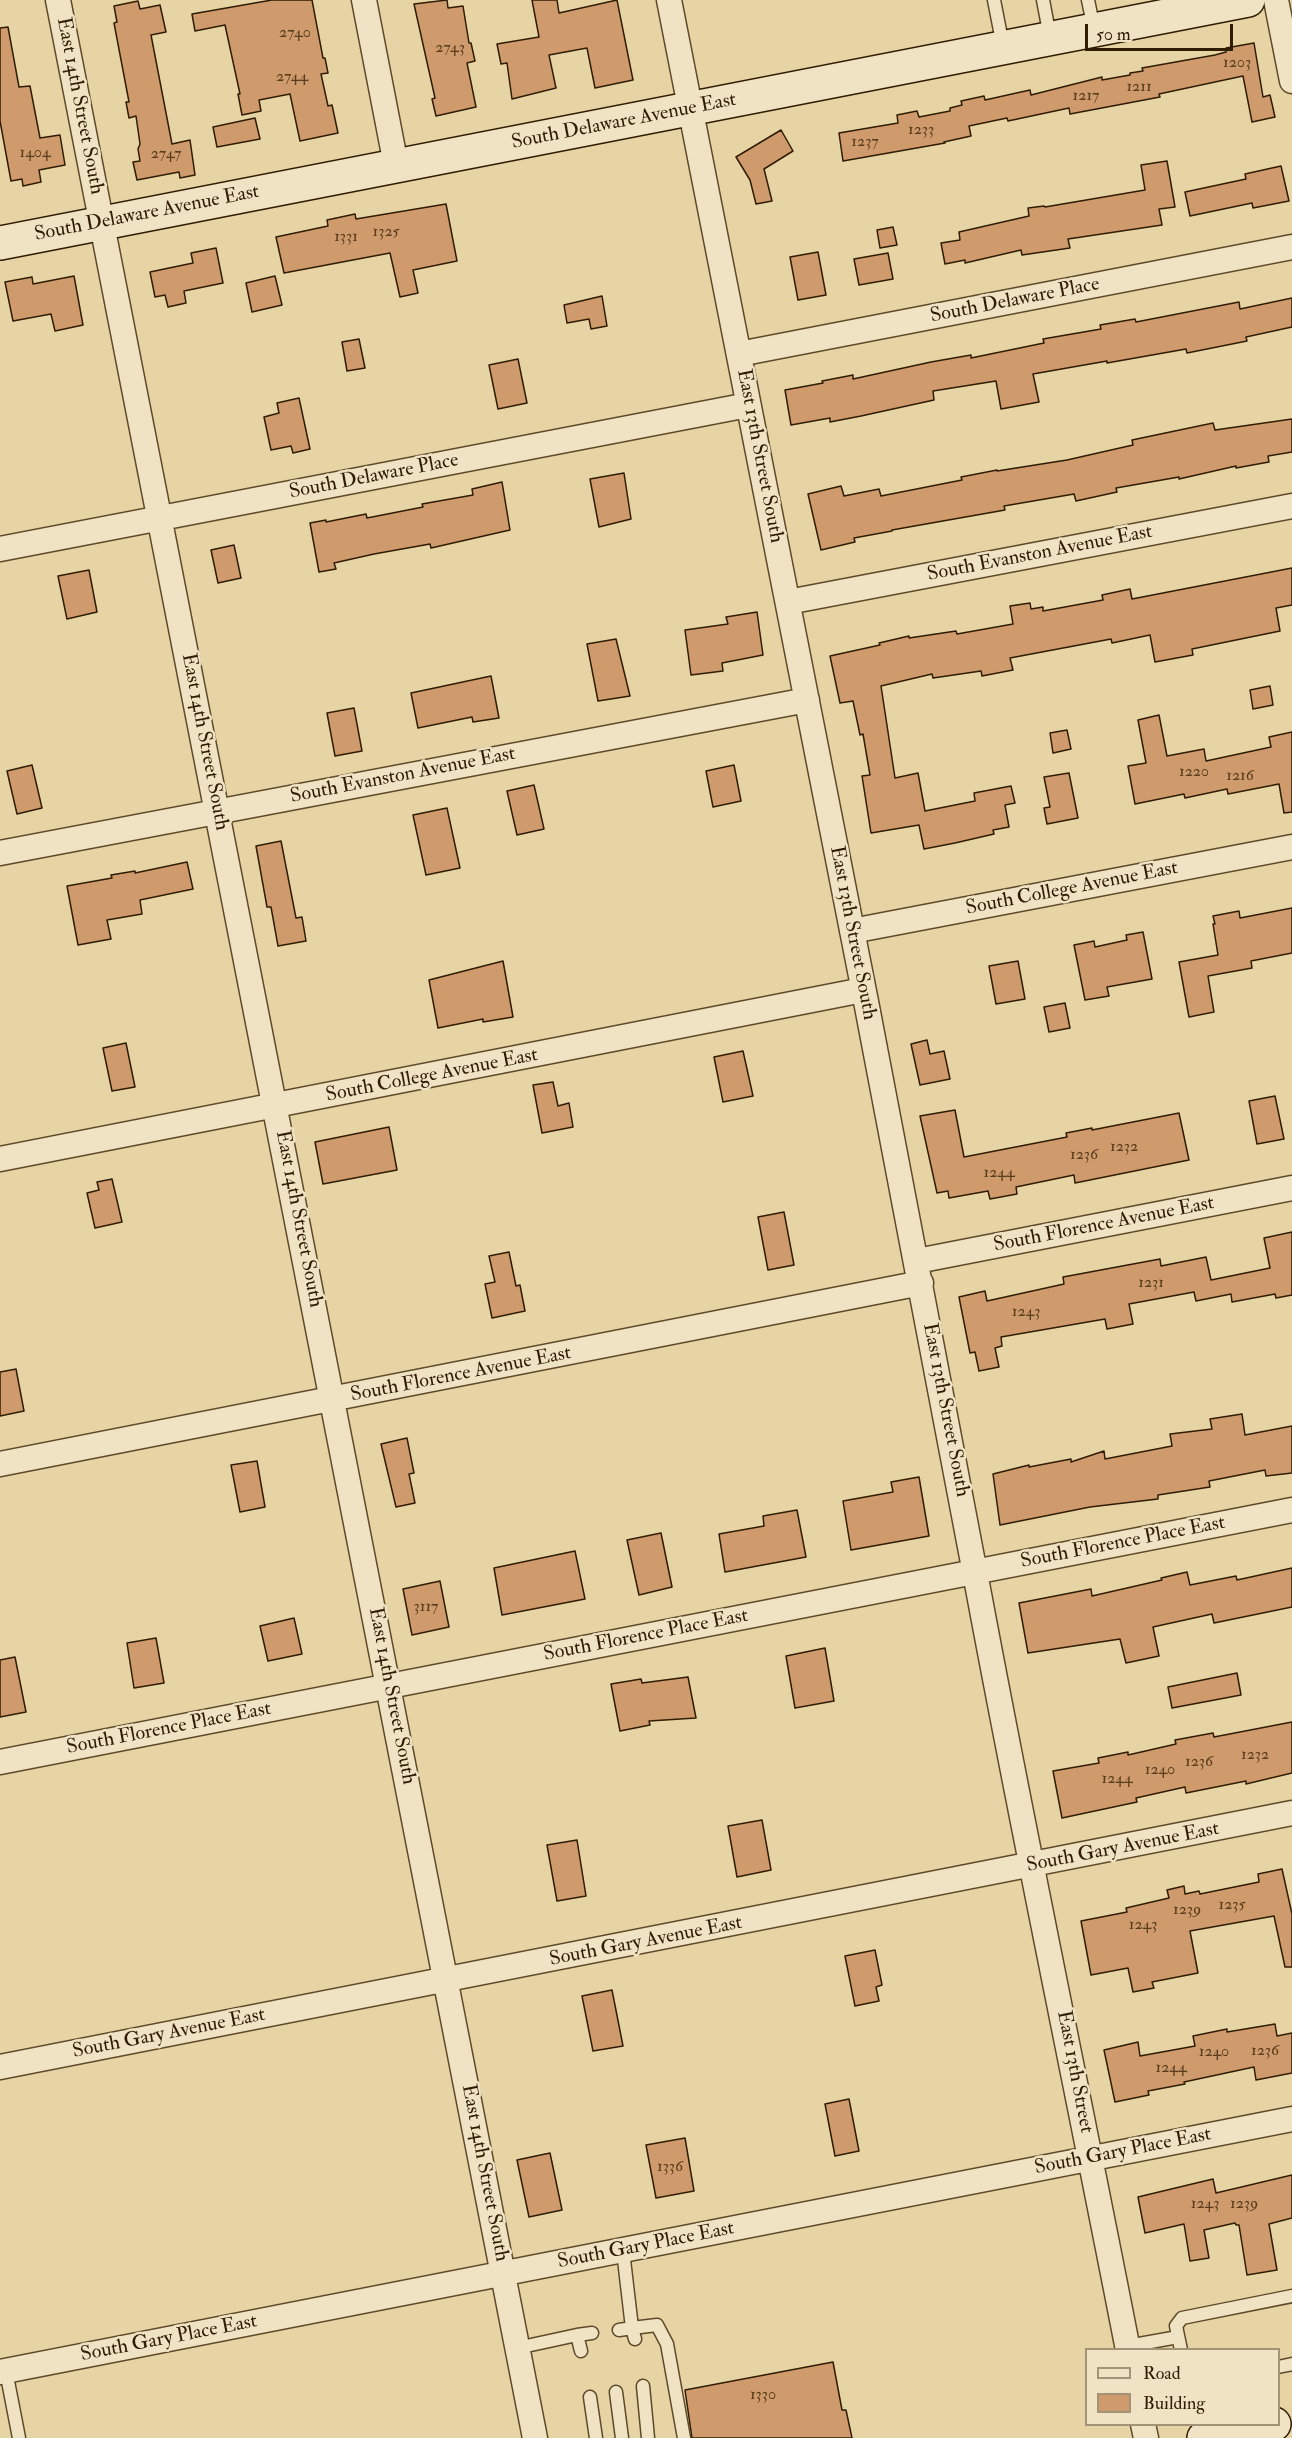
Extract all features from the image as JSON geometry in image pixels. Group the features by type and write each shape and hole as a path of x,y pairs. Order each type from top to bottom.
{"main road":[{"name":"South Delaware Avenue East","path":"0,243 1050,39 1091,15 1248,0"},
{"path":"1217,2432 1273,2426"}],"street":[{"name":"East 14th Street South","path":"58,0 503,2274 530,2437"},
{"path":"364,0 396,165"},
{"name":"East 13th Street South","path":"669,0 919,1272 1033,1866"},
{"path":"1276,0 1292,81"},
{"name":"South Delaware Place","path":"739,354 1292,247"},
{"name":"South Delaware Place","path":"0,549 748,405"},
{"name":"South Evanston Avenue East","path":"788,602 1292,506"},
{"name":"South Evanston Avenue East","path":"0,853 807,700"},
{"name":"South College Avenue East","path":"852,931 1292,847"},
{"name":"South College Avenue East","path":"0,1160 863,990"},
{"name":"South Florence Avenue East","path":"0,1464 333,1400 1292,1188"},
{"name":"South Florence Place East","path":"0,1762 1292,1510"},
{"name":"South Gary Avenue East","path":"0,2067 1033,1866 1292,1813"},
{"name":"East 13th Street","path":"1033,1866 1128,2348"},
{"name":"South Gary Place East","path":"3,2371 1292,2119"}],"lane":[{"path":"994,0 1003,48"},
{"path":"1043,0 1050,39"},
{"path":"622,2251 628,2332 657,2325 667,2344 684,2438"},
{"path":"1128,2348 1179,2343 1176,2326 1182,2318 1292,2296"},
{"path":"517,2348 592,2333"},
{"path":"577,2335 581,2352"},
{"path":"3,2371 19,2438"},
{"path":"642,2386 648,2438"},
{"path":"616,2392 622,2438"},
{"path":"590,2397 596,2438"}],"building":[{"path":"272,0 312,0 328,73 321,74 328,106 332,105 338,133 300,141 290,94 259,100 261,111 242,115 238,94 240,94 225,25 195,31 192,14"},
{"path":"447,0 448,8 463,6 469,43 471,43 475,61 467,63 476,107 436,116 432,99 435,98 414,4"},
{"path":"532,0 557,0 559,13 617,0 633,80 595,88 587,48 549,55 556,88 512,99 507,63 501,64 497,44 539,37"},
{"path":"138,1 140,9 160,5 166,32 151,35 172,144 190,140 195,175 180,178 179,172 137,180 133,162 140,161 138,149 140,144 136,116 129,118 126,102 129,102 114,23 117,22 114,6"},
{"path":"8,27 19,87 30,86 40,138 60,135 65,165 39,170 41,182 23,186 22,179 11,181 0,121 0,28"},
{"path":"1254,43 1263,97 1270,95 1275,117 1252,122 1243,76 1159,94 1160,97 1070,114 1069,108 1008,121 1007,118 969,126 971,136 945,143 843,161 839,133 898,123 897,115 917,111 919,117 950,111 950,108 962,105 961,101 984,96 985,100 1030,90 1031,95 1102,77 1102,80 1130,75 1130,73 1143,71 1142,68 1215,55 1226,52 1226,48"},
{"path":"255,118 260,139 217,147 213,127"},
{"path":"781,130 793,151 764,169 772,201 756,204 750,180 736,157"},
{"path":"1167,161 1175,207 1159,209 1162,225 1068,239 1070,248 1022,255 1021,250 965,263 965,260 945,264 941,243 960,240 959,232 1029,216 1028,208 1145,190 1141,165"},
{"path":"1281,166 1289,201 1253,208 1252,203 1190,216 1185,192 1246,179 1245,174"},
{"path":"446,204 457,261 413,270 418,293 400,297 390,253 284,273 276,237 328,226 327,220 355,214 356,219"},
{"path":"893,227 897,245 880,248 877,230"},
{"path":"216,248 223,283 184,291 186,303 168,307 165,295 155,297 150,272 193,263 191,253"},
{"path":"818,252 826,295 798,300 790,257"},
{"path":"888,253 893,279 859,285 854,259"},
{"path":"74,276 83,325 55,331 51,314 13,321 5,282 32,277 33,284"},
{"path":"275,276 282,305 252,312 246,283"},
{"path":"602,296 607,326 591,329 589,319 567,323 564,305"},
{"path":"1292,298 1292,327 1246,337 1247,341 1187,353 1186,349 1033,374 1039,402 1001,409 996,381 933,391 934,400 861,416 830,422 830,418 791,425 785,390 853,375 853,379 931,362 971,355 971,358 1044,343 1043,339 1101,329 1100,325 1135,319 1136,322 1239,302 1240,309"},
{"path":"359,339 365,368 347,371 342,342"},
{"path":"518,359 527,403 498,409 489,365"},
{"path":"299,398 310,449 293,453 291,446 271,450 264,417 279,413 277,403"},
{"path":"1292,419 1292,452 1268,456 1269,462 1116,488 1117,492 1076,501 1074,494 1004,506 1005,510 854,538 855,542 821,550 808,494 841,486 844,496 879,489 881,496 962,480 961,477 997,470 1067,460 1133,445 1132,440 1213,423 1215,430"},
{"path":"624,473 631,519 599,527 590,479"},
{"path":"502,482 510,530 431,548 430,544 374,554 334,563 336,569 319,572 310,523 366,514 367,518 423,507 422,504 473,495 472,489"},
{"path":"234,545 241,578 218,583 211,550"},
{"path":"1292,568 1292,605 1276,608 1280,631 1192,649 1193,655 1155,662 1150,635 1112,643 1111,639 1010,658 1013,670 982,676 981,671 933,678 932,674 881,686 895,778 918,773 925,811 975,801 974,793 1011,786 1015,803 1005,805 1009,827 993,830 994,834 955,843 924,849 919,825 871,833 862,776 870,775 863,734 860,735 853,701 840,703 830,656 909,636 909,638 956,631 957,634 1013,624 1010,606 1030,603 1031,609 1043,607 1043,611 1103,600 1102,595 1130,589 1132,599"},
{"path":"89,570 97,612 67,619 58,576"},
{"path":"757,612 763,655 722,663 723,671 691,675 685,630 728,624 726,617"},
{"path":"616,639 630,696 598,701 587,644"},
{"path":"491,676 499,718 473,722 472,717 418,728 411,693"},
{"path":"1270,686 1273,705 1253,709 1250,690"},
{"path":"354,708 362,751 335,756 327,713"},
{"path":"1159,715 1167,756 1204,749 1206,761 1271,747 1269,737 1292,732 1292,812 1284,813 1279,784 1228,794 1227,789 1185,798 1184,794 1135,804 1128,766 1146,763 1138,720"},
{"path":"1067,730 1071,749 1053,753 1050,733"},
{"path":"32,765 42,808 17,814 7,771"},
{"path":"734,765 741,801 713,807 706,771"},
{"path":"1069,773 1078,818 1047,824 1044,808 1050,807 1044,777"},
{"path":"534,785 544,829 517,835 507,791"},
{"path":"447,808 460,868 426,875 413,815"},
{"path":"281,841 296,918 302,917 306,941 278,946 271,907 267,907 256,846"},
{"path":"187,862 193,889 140,900 142,914 107,920 111,939 78,945 67,886 112,878 111,875 135,871 135,873"},
{"path":"1292,908 1292,953 1251,961 1252,968 1208,976 1214,1012 1189,1017 1179,962 1218,955 1213,916 1239,911 1240,918"},
{"path":"1143,932 1152,979 1107,987 1109,996 1085,1000 1074,945 1094,941 1095,947 1127,940 1126,935"},
{"path":"503,961 513,1017 483,1022 483,1019 438,1028 429,980"},
{"path":"1018,961 1025,999 996,1004 989,966"},
{"path":"1065,1003 1070,1028 1049,1032 1044,1007"},
{"path":"927,1040 930,1054 944,1051 950,1079 920,1085 911,1044"},
{"path":"126,1043 135,1087 112,1091 103,1048"},
{"path":"743,1051 753,1096 723,1102 714,1057"},
{"path":"553,1082 558,1106 569,1103 573,1127 542,1133 533,1085"},
{"path":"1275,1096 1284,1139 1257,1144 1249,1101"},
{"path":"955,1110 964,1157 1067,1137 1066,1133 1179,1113 1189,1160 1075,1183 1074,1175 1016,1187 1017,1194 990,1199 988,1191 949,1198 948,1191 937,1193 920,1116"},
{"path":"389,1127 397,1170 323,1184 315,1142"},
{"path":"112,1179 122,1222 95,1228 87,1193 99,1190 97,1182"},
{"path":"784,1212 794,1265 768,1270 758,1217"},
{"path":"1292,1232 1292,1295 1276,1298 1275,1294 1232,1302 1231,1294 1196,1301 1194,1292 1129,1304 1133,1324 1107,1329 1105,1319 1001,1337 1002,1346 995,1348 999,1367 979,1371 975,1352 970,1353 959,1297 985,1291 987,1301 1064,1284 1063,1277 1160,1259 1161,1266 1206,1257 1211,1280 1270,1268 1264,1238"},
{"path":"509,1252 516,1286 520,1285 525,1311 492,1318 485,1284 495,1282 489,1256"},
{"path":"16,1369 24,1411 0,1416 0,1372"},
{"path":"1242,1414 1245,1435 1292,1426 1292,1473 1266,1476 1265,1470 1209,1481 1210,1487 1158,1495 1158,1499 1090,1507 1000,1525 993,1474 1029,1465 1029,1467 1071,1459 1071,1462 1104,1451 1105,1459 1172,1446 1170,1434 1212,1429 1210,1419"},
{"path":"407,1438 414,1473 409,1474 415,1503 396,1507 381,1444"},
{"path":"257,1461 265,1507 240,1512 231,1465"},
{"path":"919,1477 929,1536 851,1550 843,1501 893,1492 891,1482"},
{"path":"797,1510 806,1557 725,1572 719,1534 764,1526 763,1516"},
{"path":"661,1533 672,1587 639,1595 627,1540"},
{"path":"575,1551 585,1599 502,1615 494,1568"},
{"path":"1292,1568 1292,1607 1214,1623 1212,1614 1153,1627 1159,1656 1126,1663 1120,1639 1028,1653 1019,1603 1091,1589 1092,1596 1187,1572 1190,1585 1236,1576 1237,1580"},
{"path":"440,1581 449,1627 412,1635 403,1589"},
{"path":"294,1618 302,1654 268,1661 260,1626"},
{"path":"156,1638 164,1683 134,1688 127,1643"},
{"path":"825,1648 834,1701 795,1708 786,1656"},
{"path":"15,1657 26,1712 0,1717 0,1660"},
{"path":"1237,1673 1241,1695 1172,1708 1168,1687"},
{"path":"688,1677 696,1718 649,1721 650,1725 620,1731 611,1684 641,1679 642,1683"},
{"path":"1292,1722 1292,1773 1246,1784 1246,1781 1186,1793 1185,1787 1136,1798 1137,1802 1062,1818 1053,1771 1099,1763 1098,1758 1128,1752 1128,1755 1176,1744 1175,1740 1213,1733 1214,1737"},
{"path":"762,1820 771,1870 737,1877 728,1826"},
{"path":"577,1840 586,1896 557,1901 547,1845"},
{"path":"1282,1869 1292,1914 1292,1967 1285,1967 1274,1916 1190,1931 1198,1973 1152,1982 1154,1988 1133,1992 1128,1968 1091,1975 1081,1921 1127,1912 1126,1908 1169,1898 1167,1890 1184,1886 1185,1894 1199,1891 1200,1894 1259,1882 1258,1874"},
{"path":"875,1950 882,1985 876,1987 879,2001 855,2006 845,1956"},
{"path":"612,1990 623,2046 593,2051 582,1996"},
{"path":"1275,2024 1277,2036 1292,2033 1292,2073 1256,2080 1254,2067 1148,2091 1149,2095 1115,2102 1104,2050 1138,2042 1140,2056 1195,2046 1193,2036 1227,2029 1227,2032"},
{"path":"849,2099 859,2151 835,2156 825,2104"},
{"path":"685,2138 694,2191 656,2198 646,2145"},
{"path":"550,2153 562,2210 529,2217 517,2160"},
{"path":"1292,2175 1292,2218 1269,2224 1277,2270 1247,2275 1239,2225 1235,2223 1204,2230 1209,2258 1190,2261 1184,2224 1145,2233 1138,2197 1213,2179 1216,2193"},
{"path":"833,2362 842,2410 846,2410 852,2438 692,2438 685,2390"}]}
